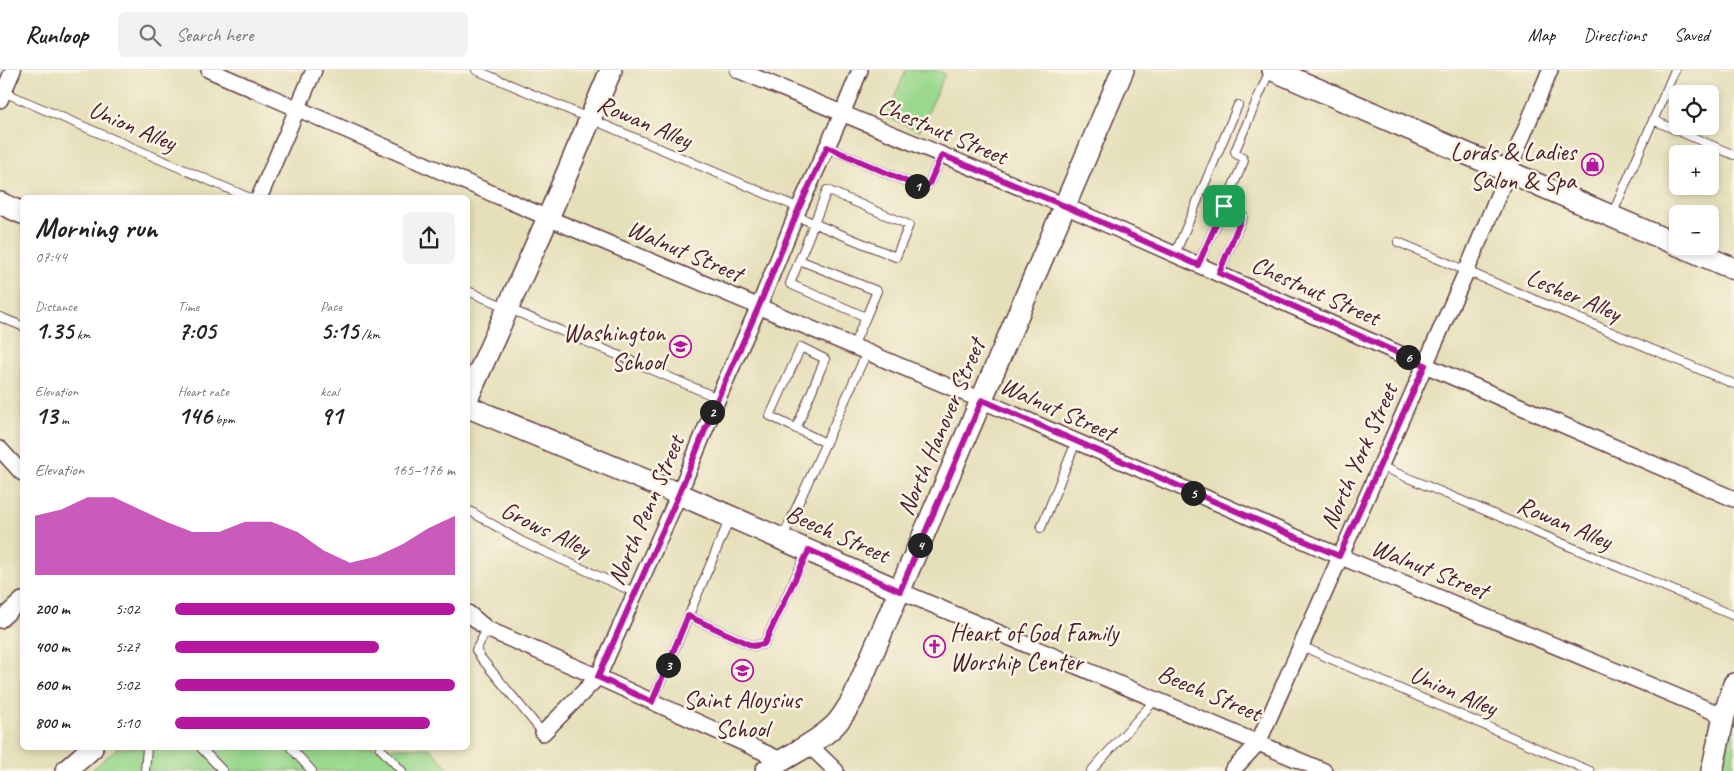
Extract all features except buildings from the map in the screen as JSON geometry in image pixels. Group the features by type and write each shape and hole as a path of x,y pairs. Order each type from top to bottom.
{"street":[{"path":"1,94 13,70"},
{"name":"Walnut Street","path":"209,70 548,218 982,400 1339,556 1724,716"},
{"path":"260,195 314,70"},
{"path":"470,393 548,218 611,70"},
{"name":"Chestnut Street","path":"738,70 1065,206 1734,499"},
{"name":"North Penn Street","path":"543,733 598,677 679,494 797,212 860,70"},
{"name":"North Hanover Street","path":"773,766 809,745 836,724 853,698 1123,70"},
{"path":"1271,70 1669,242"},
{"name":"North York Street","path":"1232,771 1258,743 1466,270 1508,172 1547,71"},
{"path":"0,203 20,212"},
{"path":"1701,255 1734,269"},
{"name":"Beech Street","path":"470,408 731,516 900,591 1324,771"},
{"path":"0,449 20,471"},
{"path":"0,620 20,602"},
{"path":"470,615 487,630 652,702 773,766"},
{"path":"1712,771 1724,716 1734,684"},
{"path":"809,745 836,771"},
{"path":"66,771 90,750"}],"lane":[{"name":"Rowan Alley","path":"476,70 797,212 814,224 896,257 909,225 827,190 814,224"},
{"path":"1198,265 1244,161 1235,151 1271,70"},
{"path":"1611,217 1675,70"},
{"name":"Union Alley","path":"1,94 243,195"},
{"path":"1174,254 1238,105"},
{"path":"1653,120 1734,155"},
{"path":"827,147 924,188 929,184 942,155"},
{"path":"1219,273 1242,216 1224,206"},
{"path":"814,224 790,284 866,317"},
{"name":"Lesher Alley","path":"1398,242 1734,384"},
{"path":"782,539 826,443 860,349 866,317 877,291 800,260"},
{"path":"470,292 718,398"},
{"path":"0,316 20,325"},
{"path":"796,429 825,359 801,347 770,416 796,429 826,443"},
{"path":"1041,528 1076,442"},
{"name":"Rowan Alley","path":"1380,466 1734,616"},
{"name":"Grows Alley","path":"470,511 523,542 636,593"},
{"path":"652,702 731,516"},
{"path":"688,616 753,646 764,644 809,550"},
{"path":"487,630 476,650 480,658 543,733"},
{"name":"Union Alley","path":"1301,646 1590,771"},
{"path":"1091,771 1156,699"},
{"path":"145,771 146,750"},
{"path":"203,750 222,771"},
{"path":"293,750 312,771"},
{"path":"382,750 402,771"}],"green space":[{"path":"906,70 936,70 945,74 920,131 886,117"},
{"path":"1734,714 1734,771 1721,771"},
{"path":"115,750 432,750 451,771 91,771"}],"place":[{"name":"Lords & Ladies Salon & Spa","path":"1592,165"},
{"name":"Washington School","path":"681,346"},
{"name":"Heart of God Family Worship Center","path":"934,646"},
{"name":"Saint Aloysius School","path":"742,670"}],"route":[{"path":"827,147 924,188 929,184 942,155 1065,206 1198,265 1224,206 1242,215 1242,217 1219,273 1425,365 1339,556 982,400 900,591 809,550 764,644 753,646 688,616 652,702 598,677 679,494 799,208 827,147"}]}
